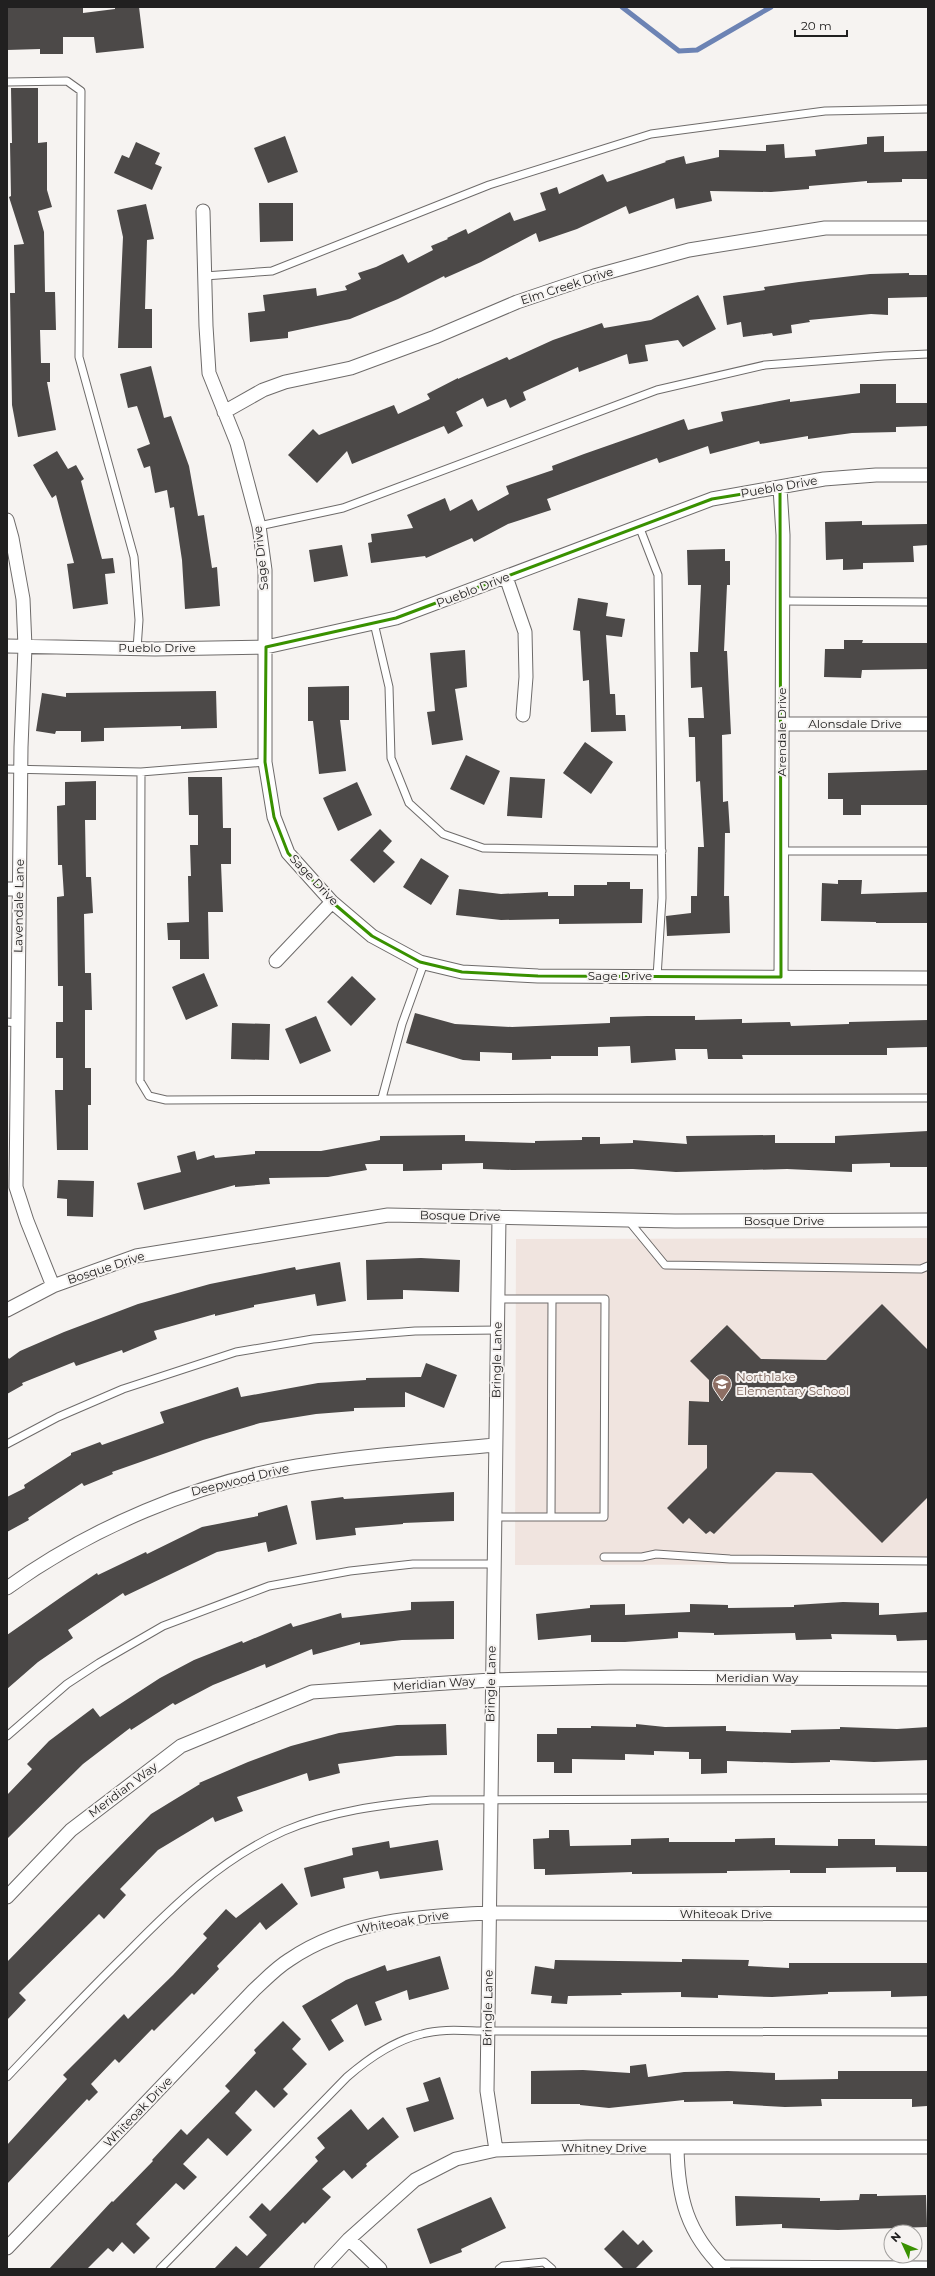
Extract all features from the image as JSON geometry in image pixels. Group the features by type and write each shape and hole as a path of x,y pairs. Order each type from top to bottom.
{"street":[{"name":"Sage Drive","path":"203,210 209,373 237,443 259,526 265,570 265,762 274,817 288,853 332,902 372,936 424,963 470,972 538,976 928,978"},
{"name":"Elm Creek Drive","path":"224,412 263,390 285,382 351,368 435,337 517,302 594,276 689,250 826,228 928,228"},
{"name":"Pueblo Drive","path":"7,646 137,649 266,647 396,618 712,498 780,488 832,478 876,475 928,475"},
{"name":"Arendale Drive","path":"780,488 783,535 781,977"},
{"name":"Lavendale Lane","path":"7,520 12,538 23,599 25,647 13,889 12,1142 16,1187 26,1220 53,1286"},
{"path":"506,577 525,632 526,677 523,715"},
{"name":"Alonsdale Drive","path":"782,724 928,724"},
{"path":"276,961 332,902"},
{"name":"Bosque Drive","path":"7,1310 53,1286 136,1256 388,1214 628,1220 928,1220"},
{"name":"Bringle Lane","path":"496,2150 487,2091 487,2031 499,1217"},
{"name":"Deepwood Drive","path":"7,1588 34,1568 107,1529 191,1492 296,1466 375,1456 495,1445"},
{"name":"Meridian Way","path":"7,1897 71,1830 181,1746 312,1692 491,1680 620,1677 928,1679"},
{"name":"Whiteoak Drive","path":"7,2248 254,1990 287,1961 307,1949 362,1926 445,1915 489,1913 928,1914"},
{"name":"Whitney Drive","path":"321,2269 349,2239 415,2180 456,2159 496,2150 587,2147 928,2147"},
{"path":"677,2148 678,2181 684,2209 695,2234 721,2266"},
{"path":"349,2239 380,2269"}],"lane":[{"path":"7,82 67,81 81,91 79,357 134,557 139,620 137,649"},
{"path":"205,276 272,271 489,185 651,134 825,111 928,109"},
{"path":"259,526 343,508 657,390 765,365 928,354"},
{"path":"639,526 658,575 662,851 662,898 658,977"},
{"path":"782,601 928,602"},
{"path":"374,623 390,687 391,758 409,803 443,834 483,848 662,851"},
{"path":"7,769 141,772 265,762"},
{"path":"141,772 140,1081 149,1096 166,1100 382,1098 577,1100 928,1098"},
{"path":"782,850 928,851"},
{"path":"382,1098 402,1024 424,963"},
{"path":"628,1220 665,1265 921,1269 928,1266"},
{"path":"494,1517 604,1517 605,1299 498,1299"},
{"path":"551,1517 552,1299"},
{"path":"7,1444 58,1417 123,1389 236,1352 313,1339 415,1331 498,1330"},
{"path":"604,1557 656,1554 730,1558 928,1561"},
{"path":"7,1736 67,1684 105,1659 163,1626 269,1586 350,1571 413,1564 493,1564"},
{"path":"7,2077 173,1906 204,1878 234,1858 283,1832 331,1814 378,1805 431,1800 490,1798 928,1798"},
{"path":"160,2269 347,2077 369,2058 397,2043 422,2033 487,2031 928,2032"},
{"path":"499,2269 503,2266 544,2262 552,2269"},
{"path":"721,2266 891,2267 928,2265"}],"highlighted area":[{"path":"780,488 781,977 538,976 462,972 420,962 372,936 332,902 288,853 274,817 265,762 266,647 396,618 712,499"}],"shaded area":[{"name":"Northlake Elementary School","path":"928,1238 928,1564 515,1565 516,1239"}],"building":[{"path":"7,7 83,7 83,13 115,9 115,7 139,7 144,48 96,53 94,37 63,37 63,54 40,54 40,49 7,50"},
{"path":"11,88 38,88 38,143 47,142 47,190 52,207 38,211 44,232 45,292 55,292 56,330 40,330 41,363 50,363 50,382 47,382 56,430 18,437 12,405 10,293 15,293 14,245 24,244 9,197 11,196 10,143 12,143"},
{"path":"285,136 298,172 268,183 254,148"},
{"path":"884,136 884,152 928,151 928,179 902,179 902,182 867,183 867,181 809,186 809,189 771,192 710,191 712,201 676,209 674,198 629,214 626,206 577,229 539,242 536,233 481,262 445,278 444,276 398,299 350,319 288,332 288,338 250,342 248,313 265,311 263,295 316,288 317,296 347,290 345,286 361,279 358,273 376,267 403,254 408,263 433,250 431,246 448,239 447,238 466,229 468,234 510,212 514,221 546,210 540,193 557,187 559,194 603,174 607,182 666,162 665,161 684,156 686,164 719,157 719,150 766,151 766,145 784,144 785,158 816,156 815,150 867,144 867,137"},
{"path":"136,142 160,153 155,164 162,167 152,190 114,173 122,155 129,158"},
{"path":"259,203 293,203 293,241 260,242"},
{"path":"146,204 154,239 147,240 145,309 152,309 152,348 118,348 123,237 117,210"},
{"path":"909,273 909,275 928,275 928,297 888,298 888,315 871,314 809,320 810,322 791,325 792,333 773,336 772,333 743,337 741,322 727,325 723,296 765,290 764,287 799,282 870,274"},
{"path":"698,295 716,329 683,347 678,340 645,345 648,361 629,364 627,354 579,372 578,367 523,392 526,400 510,408 506,399 487,407 483,398 456,412 463,426 448,434 444,426 352,464 347,451 317,483 288,455 313,429 319,435 394,405 398,414 430,399 427,394 458,378 507,357 509,360 553,340 602,323 604,328 651,320"},
{"path":"151,366 164,418 171,416 189,466 198,516 204,515 212,568 217,567 220,606 185,609 182,560 174,507 170,508 167,490 155,493 150,466 144,468 137,449 150,444 137,406 128,408 120,374"},
{"path":"860,384 896,384 896,403 928,403 928,426 896,427 896,432 852,433 808,439 808,436 760,444 759,441 710,454 708,446 659,463 657,458 547,499 551,510 508,524 474,542 472,538 426,558 425,556 371,563 368,543 372,542 371,534 413,528 407,515 445,498 450,511 472,499 478,511 509,494 506,486 553,470 552,466 684,419 688,430 723,421 721,412 790,399 790,402 860,393"},
{"path":"57,451 68,469 76,465 84,479 81,481 102,559 113,558 115,573 105,574 108,604 73,609 67,564 74,563 56,495 52,498 33,465"},
{"path":"862,521 862,525 928,524 928,545 913,546 914,562 863,563 863,569 843,570 843,559 826,560 825,522"},
{"path":"342,545 348,576 314,582 309,550"},
{"path":"725,549 725,561 730,561 730,585 727,585 724,651 727,651 731,734 722,735 723,802 728,801 730,833 725,833 724,896 729,896 730,933 667,936 666,916 691,913 691,896 697,896 698,847 704,847 700,781 696,782 695,737 689,737 688,718 704,718 702,687 691,688 690,652 698,652 701,585 688,585 687,550"},
{"path":"578,598 608,603 606,616 625,619 622,637 606,635 610,694 615,694 616,715 625,715 626,731 591,732 589,680 583,681 580,631 573,630"},
{"path":"844,640 863,640 862,643 928,643 928,669 862,670 861,678 824,677 825,649 844,649"},
{"path":"465,650 467,687 455,689 463,740 432,745 427,712 435,711 430,653"},
{"path":"349,686 349,720 340,720 346,771 319,774 313,721 308,721 308,687"},
{"path":"216,691 217,728 181,729 181,726 104,728 104,741 81,742 81,731 56,731 55,734 36,731 42,693 66,697 66,693"},
{"path":"585,742 613,762 591,794 563,773"},
{"path":"466,755 500,771 484,805 450,789"},
{"path":"928,770 928,805 861,805 861,815 843,815 843,799 828,799 828,773"},
{"path":"188,777 222,777 223,828 231,828 231,864 221,864 223,912 208,912 209,959 180,959 180,940 168,940 167,923 189,922 188,876 191,876 190,845 198,845 198,815 189,815"},
{"path":"510,777 545,779 542,818 507,816"},
{"path":"96,781 96,820 85,820 86,877 91,877 93,913 84,914 85,973 91,973 92,1010 85,1010 85,1068 91,1068 91,1105 88,1105 88,1150 57,1150 55,1090 63,1090 63,1058 56,1058 56,1022 63,1022 63,986 58,986 57,897 64,896 62,865 58,865 57,806 65,805 65,782"},
{"path":"357,782 372,815 338,831 323,798"},
{"path":"380,829 392,841 383,851 395,862 374,883 350,860"},
{"path":"421,858 449,876 431,905 403,887"},
{"path":"838,880 862,880 861,894 928,892 928,923 821,921 822,883 838,884"},
{"path":"607,882 630,882 630,889 643,889 642,923 559,924 559,919 501,920 456,915 459,889 501,894 548,892 548,896 574,896 574,885 607,885"},
{"path":"204,973 218,1006 186,1020 172,987"},
{"path":"352,976 376,999 351,1026 327,1002"},
{"path":"415,1013 455,1024 512,1027 610,1023 610,1017 647,1016 695,1016 695,1020 742,1019 742,1023 790,1022 791,1026 849,1024 849,1022 928,1020 928,1047 887,1048 887,1055 742,1055 743,1059 708,1059 707,1049 675,1049 676,1060 631,1063 630,1046 598,1047 598,1056 551,1056 551,1059 512,1060 512,1053 480,1052 480,1061 463,1060 406,1043"},
{"path":"316,1016 331,1051 300,1064 285,1029"},
{"path":"232,1023 270,1024 269,1060 231,1059"},
{"path":"928,1131 928,1167 890,1167 890,1163 852,1164 852,1172 787,1169 676,1172 633,1169 512,1170 483,1169 483,1163 442,1164 442,1170 403,1171 403,1164 365,1164 367,1170 328,1177 269,1178 270,1184 235,1187 235,1185 144,1210 137,1183 181,1172 177,1156 195,1151 197,1160 214,1155 215,1158 255,1154 255,1151 321,1151 380,1140 380,1136 465,1135 465,1141 535,1143 535,1141 582,1140 582,1137 600,1137 600,1144 633,1143 633,1140 687,1144 686,1136 775,1135 775,1143 835,1143 835,1136"},
{"path":"58,1180 94,1181 93,1217 67,1216 67,1199 57,1198"},
{"path":"421,1258 460,1260 459,1292 403,1290 403,1299 367,1300 366,1260"},
{"path":"340,1262 346,1301 317,1306 315,1294 254,1305 254,1307 215,1316 215,1314 154,1331 157,1339 123,1353 122,1350 76,1366 74,1362 22,1383 23,1385 7,1394 7,1356 9,1359 20,1351 64,1332 138,1304 210,1284 295,1267 296,1270"},
{"path":"882,1304 928,1350 928,1497 882,1543 812,1473 776,1472 714,1534 710,1531 706,1534 689,1518 683,1524 667,1508 707,1468 707,1445 688,1445 689,1401 709,1402 709,1380 690,1361 727,1325 761,1359 826,1360"},
{"path":"426,1363 457,1375 444,1408 405,1392 405,1407 354,1408 354,1411 316,1414 260,1423 203,1440 112,1472 113,1474 84,1486 82,1483 28,1518 29,1520 7,1532 7,1497 25,1488 24,1485 71,1455 71,1453 100,1442 102,1445 164,1423 160,1412 238,1387 241,1397 318,1383 366,1380 366,1378 421,1377"},
{"path":"454,1492 454,1521 403,1523 355,1528 356,1535 316,1540 311,1501 343,1497 344,1499"},
{"path":"287,1505 297,1544 268,1552 266,1542 217,1552 125,1596 123,1593 68,1630 73,1638 38,1662 7,1689 7,1635 97,1573 98,1575 146,1552 147,1554 202,1527 258,1516 258,1513"},
{"path":"454,1601 454,1639 402,1640 360,1645 360,1642 313,1655 312,1649 266,1668 265,1664 213,1685 175,1705 173,1703 131,1730 130,1728 83,1764 7,1839 7,1795 32,1769 27,1764 49,1741 93,1708 100,1717 160,1678 194,1660 242,1641 243,1643 291,1623 293,1627 341,1613 342,1618 411,1610 411,1602"},
{"path":"843,1602 879,1603 879,1615 928,1612 928,1640 897,1641 896,1635 831,1634 832,1639 796,1640 795,1633 714,1635 714,1633 678,1632 678,1638 625,1642 591,1642 591,1635 538,1640 536,1614 590,1608 590,1605 625,1604 625,1615 690,1612 690,1604 728,1605 728,1608 794,1607 794,1605"},
{"path":"446,1724 447,1755 396,1756 338,1764 340,1773 309,1781 307,1773 237,1797 243,1811 215,1822 213,1817 158,1850 120,1889 126,1895 104,1919 99,1914 19,1993 26,2000 7,2020 7,1962 151,1814 200,1784 199,1783 248,1762 291,1746 339,1733 397,1725"},
{"path":"636,1724 665,1727 726,1726 726,1731 791,1733 791,1730 840,1729 840,1727 897,1729 928,1727 928,1760 874,1762 830,1760 830,1762 792,1763 727,1761 727,1773 701,1774 701,1759 689,1759 689,1752 654,1751 654,1755 625,1754 625,1760 572,1759 572,1773 554,1773 554,1762 537,1762 537,1734 557,1734 557,1728 591,1728 591,1726 636,1727"},
{"path":"549,1830 569,1830 570,1846 631,1845 631,1839 669,1838 669,1842 735,1842 735,1839 775,1838 775,1845 838,1846 838,1839 875,1839 875,1845 928,1846 928,1872 896,1872 896,1867 826,1868 826,1873 790,1873 790,1870 727,1871 727,1873 632,1874 632,1872 545,1875 545,1869 534,1869 533,1839 549,1838"},
{"path":"438,1840 443,1870 380,1879 378,1871 343,1878 345,1888 311,1897 304,1868 353,1855 352,1848 389,1841 390,1848"},
{"path":"282,1883 298,1904 266,1930 260,1922 217,1966 219,1969 194,1995 192,1993 154,2031 152,2029 119,2063 115,2059 91,2084 98,2092 89,2101 87,2099 7,2184 7,2145 67,2079 63,2075 124,2014 128,2019 173,1975 207,1938 203,1934 226,1909 236,1918"},
{"path":"440,1956 449,1989 409,2000 407,1990 375,2002 382,2020 365,2026 357,2004 331,2020 344,2041 329,2051 302,2006 346,1980 385,1965 387,1971"},
{"path":"682,1959 749,1960 748,1966 789,1968 789,1963 928,1963 928,1996 891,1997 891,1991 828,1992 828,1994 772,1997 718,1995 718,1998 681,1997 681,1992 621,1993 622,1995 568,1996 567,2004 551,2003 552,1996 531,1994 535,1966 554,1969 555,1960 682,1962"},
{"path":"283,2021 301,2039 292,2049 307,2064 283,2089 288,2094 274,2108 256,2090 235,2113 252,2130 227,2156 208,2138 183,2164 197,2177 184,2190 176,2183 136,2224 150,2238 134,2254 122,2242 113,2252 108,2248 87,2269 49,2269 112,2201 113,2202 153,2161 152,2160 181,2129 187,2135 230,2091 225,2086 256,2053 254,2050"},
{"path":"646,2064 648,2077 684,2072 728,2071 775,2073 775,2080 838,2079 838,2071 927,2071 927,2106 912,2107 912,2099 821,2099 822,2106 785,2107 733,2104 733,2101 684,2102 684,2100 609,2108 580,2104 531,2104 531,2071 583,2070 630,2073 630,2066"},
{"path":"440,2077 454,2119 414,2132 406,2108 429,2101 423,2083"},
{"path":"351,2109 368,2130 383,2117 399,2137 366,2164 367,2166 352,2179 344,2170 322,2189 331,2197 305,2224 303,2222 259,2268 260,2269 214,2269 236,2246 247,2256 267,2235 249,2217 262,2203 270,2211 318,2161 315,2157 325,2148 317,2138"},
{"path":"860,2194 877,2194 877,2196 926,2195 927,2227 923,2227 923,2224 883,2224 883,2228 838,2230 782,2228 782,2224 736,2226 735,2196 820,2198 820,2201 859,2200"},
{"path":"491,2197 506,2228 461,2249 462,2252 430,2264 417,2229"},
{"path":"623,2230 638,2245 643,2240 653,2251 635,2269 624,2269 604,2249"}],"waterway":[{"path":"622,7 679,51 697,50 771,7"}],"place":[{"name":"Northlake Elementary School","path":"722,1401"}]}
